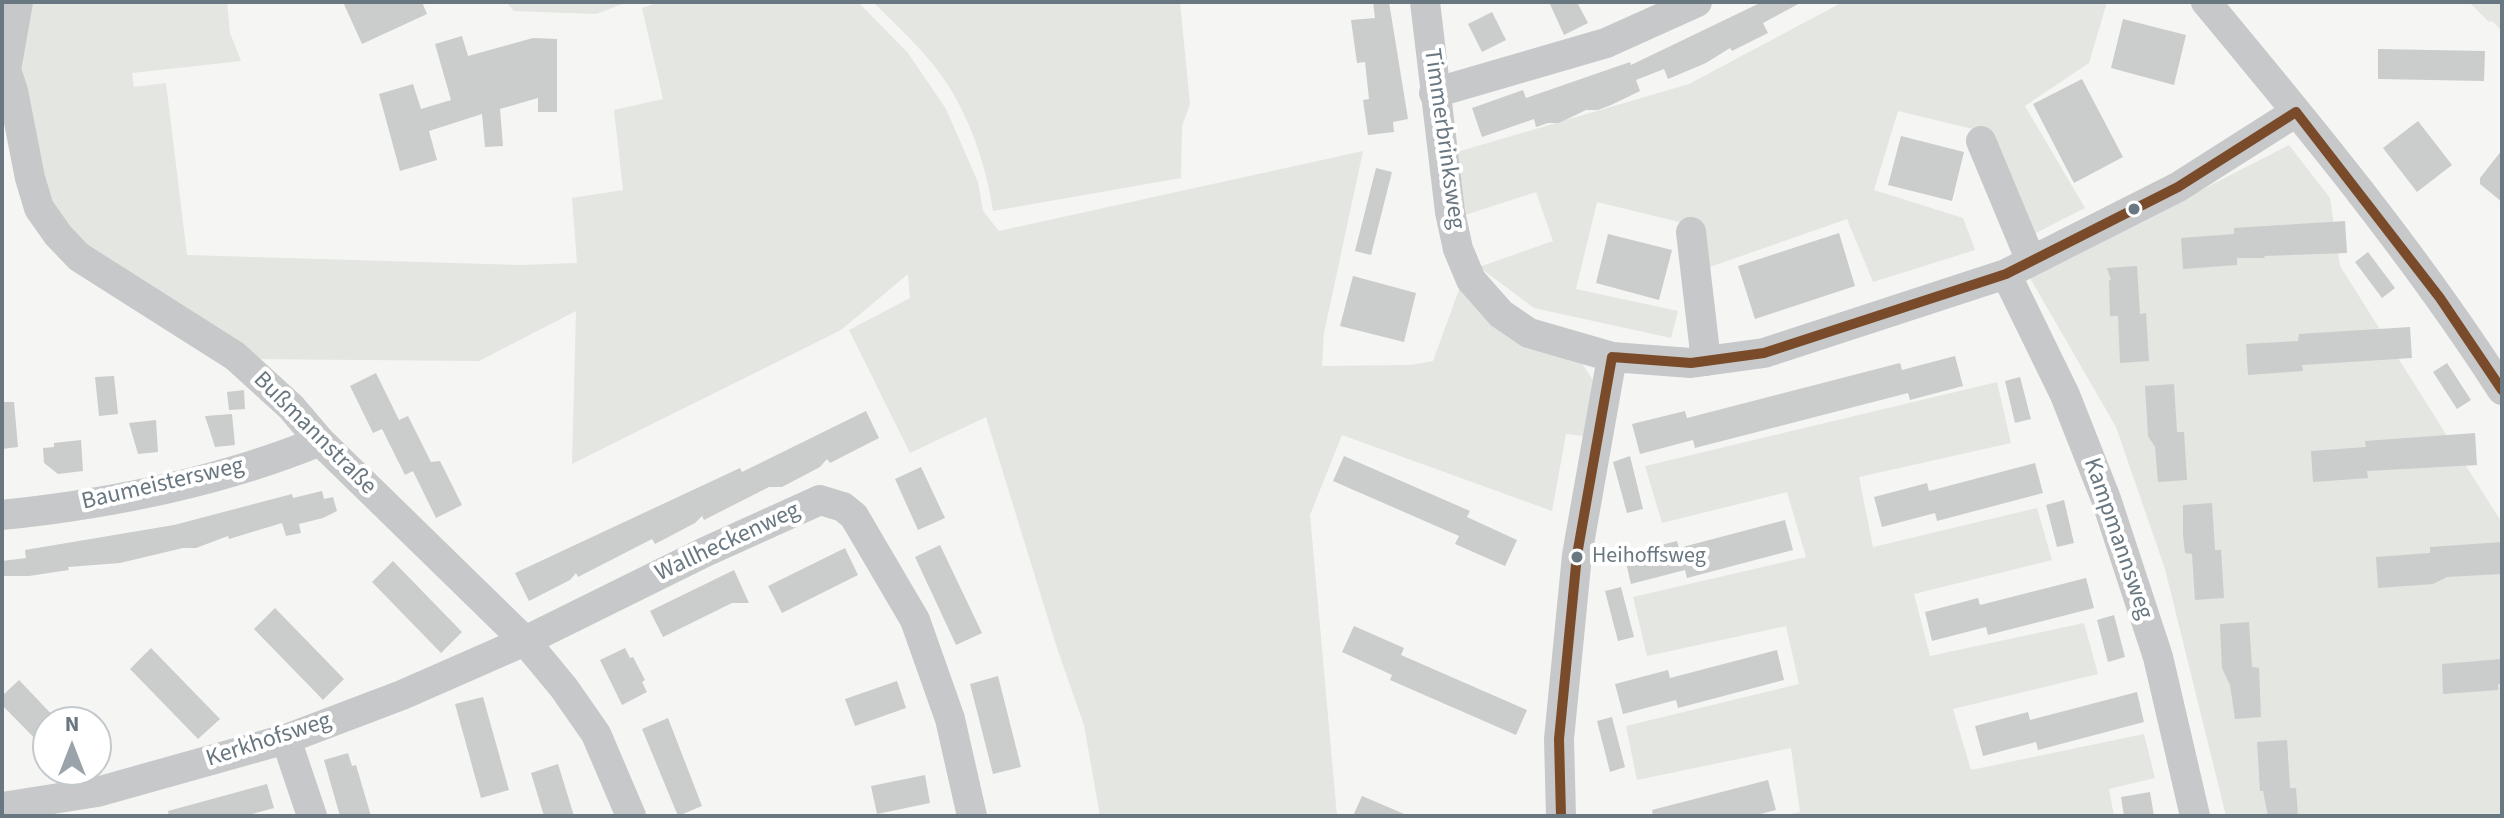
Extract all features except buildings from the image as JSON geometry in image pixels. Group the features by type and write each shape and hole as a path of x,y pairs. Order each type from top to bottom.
{"street":[{"name":"Bußmannstraße","path":"18,2 4,70 13,91 39,208 58,235 79,257 235,356 291,407 320,441 525,641 564,688 596,734 631,816"},
{"name":"Timmerbrinksweg","path":"1425,2 1450,212 1458,249 1471,280 1501,314 1529,333 1612,357 1691,363 1764,353 2018,267 2178,187 2296,112"},
{"path":"1434,93 1606,43 1697,2"},
{"path":"2206,2 2440,298 2502,390"},
{"name":"Kampmannsweg","path":"1981,141 2018,267 2106,499 2158,657 2195,816"},
{"path":"1691,232 1706,361"},
{"path":"1561,816 1559,739 1577,555 1612,357"},
{"name":"Baumeistersweg","path":"2,515 50,510 188,483 280,458 320,441"},
{"name":"Wallheckenweg","path":"525,641 705,552 820,500 843,507 854,516 915,620 950,719 972,816"},
{"name":"Kerkhofsweg","path":"2,807 97,792 286,739 402,695 525,641"},
{"path":"286,739 312,816"}],"shaded area":[{"path":"27,2 227,2 230,33 241,61 132,73 134,87 166,83 187,255 520,265 577,263 572,198 623,190 614,110 663,99 642,8 659,2 858,2 908,53 946,109 978,182 983,211 999,231 1363,151 1324,333 1322,366 1411,365 1433,361 1460,287 1581,362 1593,380 1583,436 1566,434 1552,511 1342,435 1310,515 1337,816 1100,816 1084,725 986,417 910,453 849,330 910,298 908,274 841,330 572,464 576,311 479,361 251,359 86,255 47,203 20,76"},
{"path":"506,2 628,2 596,14 514,11"},
{"path":"873,2 1180,2 1190,104 1182,126 1181,178 993,211 979,151 954,95 927,57"},
{"path":"1843,2 2107,2 2089,63 2025,106 2085,208 2032,235 1989,133 1898,111 1874,190 1963,218 1975,250 1873,282 1847,219 1707,268 1704,228 1597,202 1576,289 1678,311 1671,338 1534,308 1479,267 1553,241 1536,192 1462,216 1457,152 1689,84"},
{"path":"2469,2 2502,2 2502,31 2492,21 2489,22"},
{"path":"2289,145 2330,198 2340,266 2502,523 2502,816 2226,816 2165,569 2116,427 2030,278"},
{"path":"1997,382 2011,443 1859,477 1873,547 2037,508 2052,560 1914,594 1930,656 2084,623 2098,674 1953,709 1971,770 2144,734 2155,778 2109,789 2114,816 1783,816 1800,812 1791,748 1637,780 1626,726 1799,684 1786,626 1647,656 1633,597 1806,557 1787,492 1662,523 1645,466"}],"transit line":[{"path":"2296,112 2440,298 2502,390"},
{"path":"1612,357 1691,363 1764,353 2006,274 2178,187 2296,112"},
{"path":"1561,816 1559,739 1577,555 1612,357"}],"place":[{"name":"Heihoffsweg","path":"1577,557"}]}
